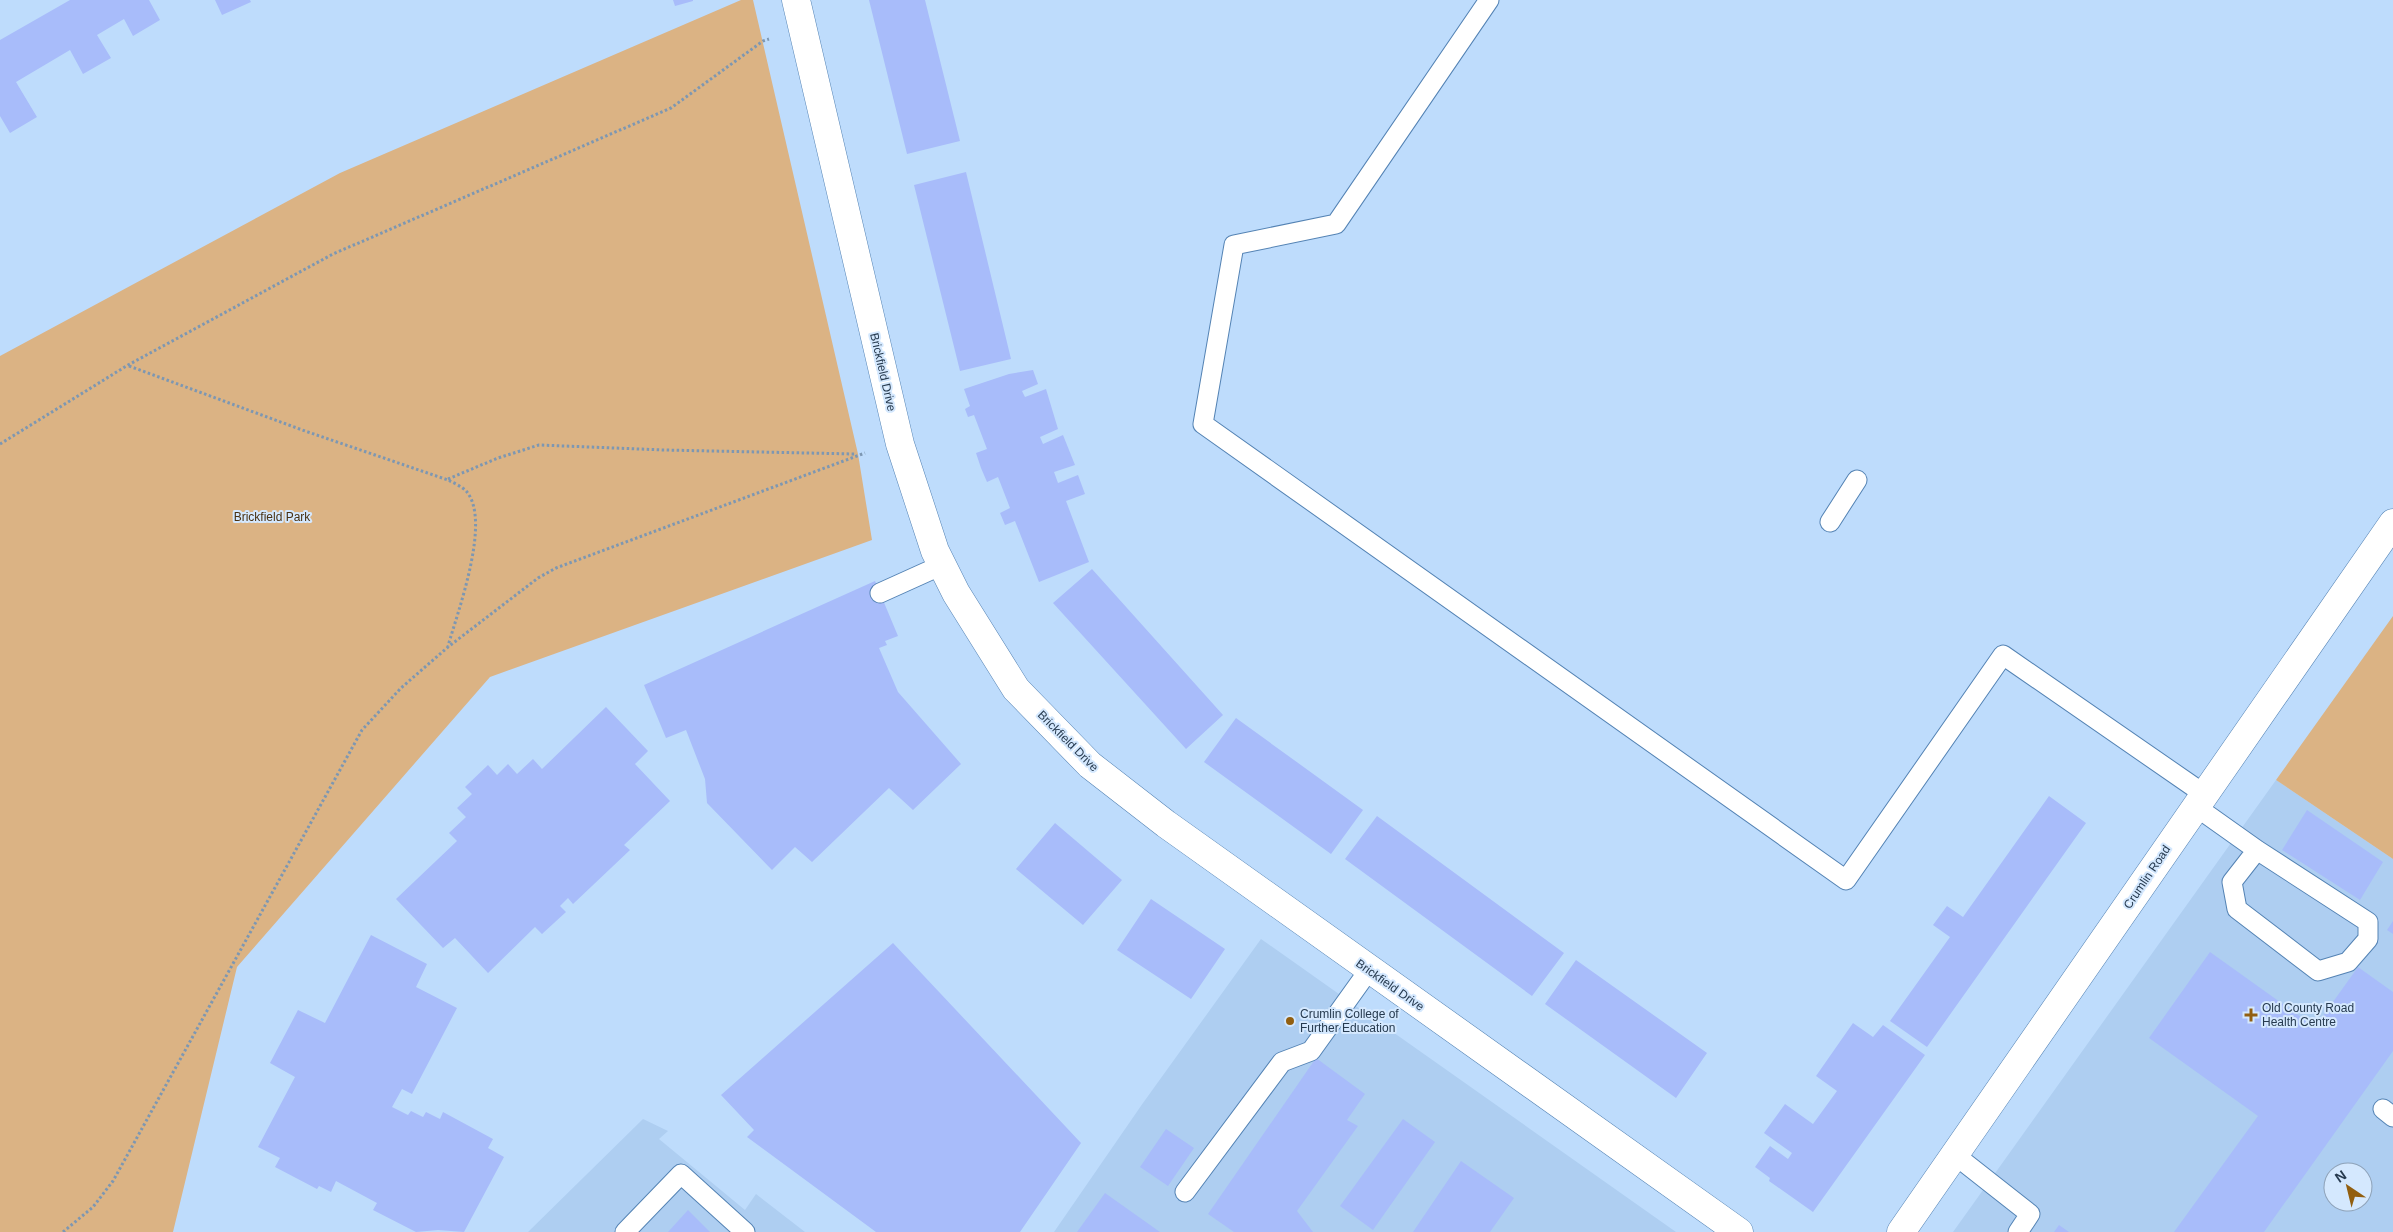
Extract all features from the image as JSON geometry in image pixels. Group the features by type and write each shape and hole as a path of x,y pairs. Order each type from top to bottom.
{"street":[{"name":"Brickfield Drive","path":"796,0 900,444 935,551 956,593 1016,689 1090,765 1166,824 1739,1232"},
{"name":"Crumlin Road","path":"1901,1232 2393,522"}],"lane":[{"path":"1489,0 1336,224 1234,246 1203,424 1846,880 2003,655 2199,800 2257,850 2368,922 2368,939 2348,962 2318,971 2237,909 2232,882 2257,850"},
{"path":"1830,522 1857,480"},
{"path":"880,593 942,565"},
{"path":"1185,1192 1282,1062 1311,1051 1369,970"},
{"path":"1955,1155 2030,1214 2018,1232"},
{"path":"626,1232 681,1174 745,1232"}],"path":[{"path":"0,444 128,365 333,254 671,108 763,41 802,28"},
{"path":"128,365 305,431 448,480 467,491 475,506 476,523 473,560 448,647"},
{"path":"63,1232 93,1207 113,1181 362,730 401,688 448,647 538,578 556,568 858,454 900,444"},
{"path":"448,480 498,458 539,445 858,454"}],"shaded area":[{"name":"Old County Road Health Centre","path":"2276,780 2393,859 2393,1232 1953,1232"},
{"name":"Crumlin College of Further Education","path":"1261,939 1676,1232 1054,1232 1143,1103"},
{"path":"643,1119 668,1131 659,1139 745,1210 756,1194 805,1232 528,1232"}],"green space":[{"name":"Brickfield Park","path":"741,0 753,0 858,454 872,540 490,677 237,967 173,1232 0,1232 0,356 340,173"},
{"path":"2393,616 2393,859 2276,780"}],"building":[{"path":"70,0 149,0 160,20 133,36 124,19 97,35 111,58 83,74 70,50 16,82 37,117 10,133 0,116 0,40"},
{"path":"215,0 250,0 251,2 222,15"},
{"path":"673,0 693,0 693,1 675,6"},
{"path":"869,0 925,0 960,141 907,154"},
{"path":"966,172 1011,359 960,371 914,185"},
{"path":"1033,370 1038,384 1022,391 1025,397 1046,389 1058,429 1040,437 1043,444 1063,435 1075,465 1054,472 1058,483 1078,475 1085,494 1066,501 1089,562 1039,582 1015,521 1005,525 1000,513 1010,508 998,477 987,482 981,468 976,453 987,449 974,415 968,417 965,409 970,406 964,389 1009,374"},
{"path":"1092,569 1223,715 1186,749 1053,603"},
{"path":"875,581 898,636 885,641 887,645 879,648 898,692 961,764 913,810 889,788 812,862 795,847 772,870 707,803 705,779 686,730 666,738 644,685"},
{"path":"606,707 648,751 635,764 670,801 624,845 630,850 573,904 568,898 560,906 566,912 542,934 535,927 488,973 455,938 443,948 396,899 457,841 449,833 466,817 457,808 472,794 465,787 488,765 497,775 508,764 517,774 533,759 542,769"},
{"path":"1236,718 1363,810 1331,854 1204,762"},
{"path":"2049,796 2086,823 1927,1047 1890,1021 1950,937 1933,925 1947,906 1963,917"},
{"path":"2307,810 2383,862 2360,900 2282,850"},
{"path":"1377,816 1564,953 1532,996 1345,859"},
{"path":"1055,823 1122,880 1083,925 1016,869"},
{"path":"1151,899 1225,949 1191,999 1117,950"},
{"path":"2393,921 2393,934 2387,930"},
{"path":"371,935 427,964 416,987 457,1008 412,1094 402,1089 392,1107 408,1115 411,1111 423,1117 426,1112 440,1119 443,1112 493,1139 488,1148 504,1157 464,1232 438,1230 416,1232 373,1210 377,1203 336,1181 331,1192 319,1186 317,1189 275,1167 280,1158 258,1147 295,1077 270,1063 298,1010 325,1023"},
{"path":"893,943 1081,1143 1020,1232 876,1232 747,1137 754,1130 721,1095"},
{"path":"2210,952 2315,1027 2358,967 2393,992 2393,1051 2264,1232 2174,1232 2258,1116 2149,1038"},
{"path":"1576,960 1707,1053 1676,1098 1545,1004"},
{"path":"1853,1023 1873,1037 1883,1025 1925,1055 1813,1212 1769,1181 1770,1178 1755,1167 1770,1146 1788,1159 1792,1153 1764,1133 1785,1104 1813,1124 1837,1091 1816,1076"},
{"path":"1316,1058 1365,1094 1347,1120 1358,1126 1297,1211 1313,1232 1234,1232 1208,1214"},
{"path":"1403,1119 1435,1142 1373,1230 1340,1206"},
{"path":"1166,1129 1194,1148 1168,1186 1140,1167"},
{"path":"1461,1161 1514,1198 1490,1232 1413,1232"},
{"path":"1105,1193 1160,1232 1077,1232"},
{"path":"688,1210 710,1232 668,1232"},
{"path":"2059,1225 2069,1232 2054,1232"}],"place":[{"name":"Old County Road Health Centre","path":"2251,1015"},
{"name":"Crumlin College of Further Education","path":"1290,1021"}]}
